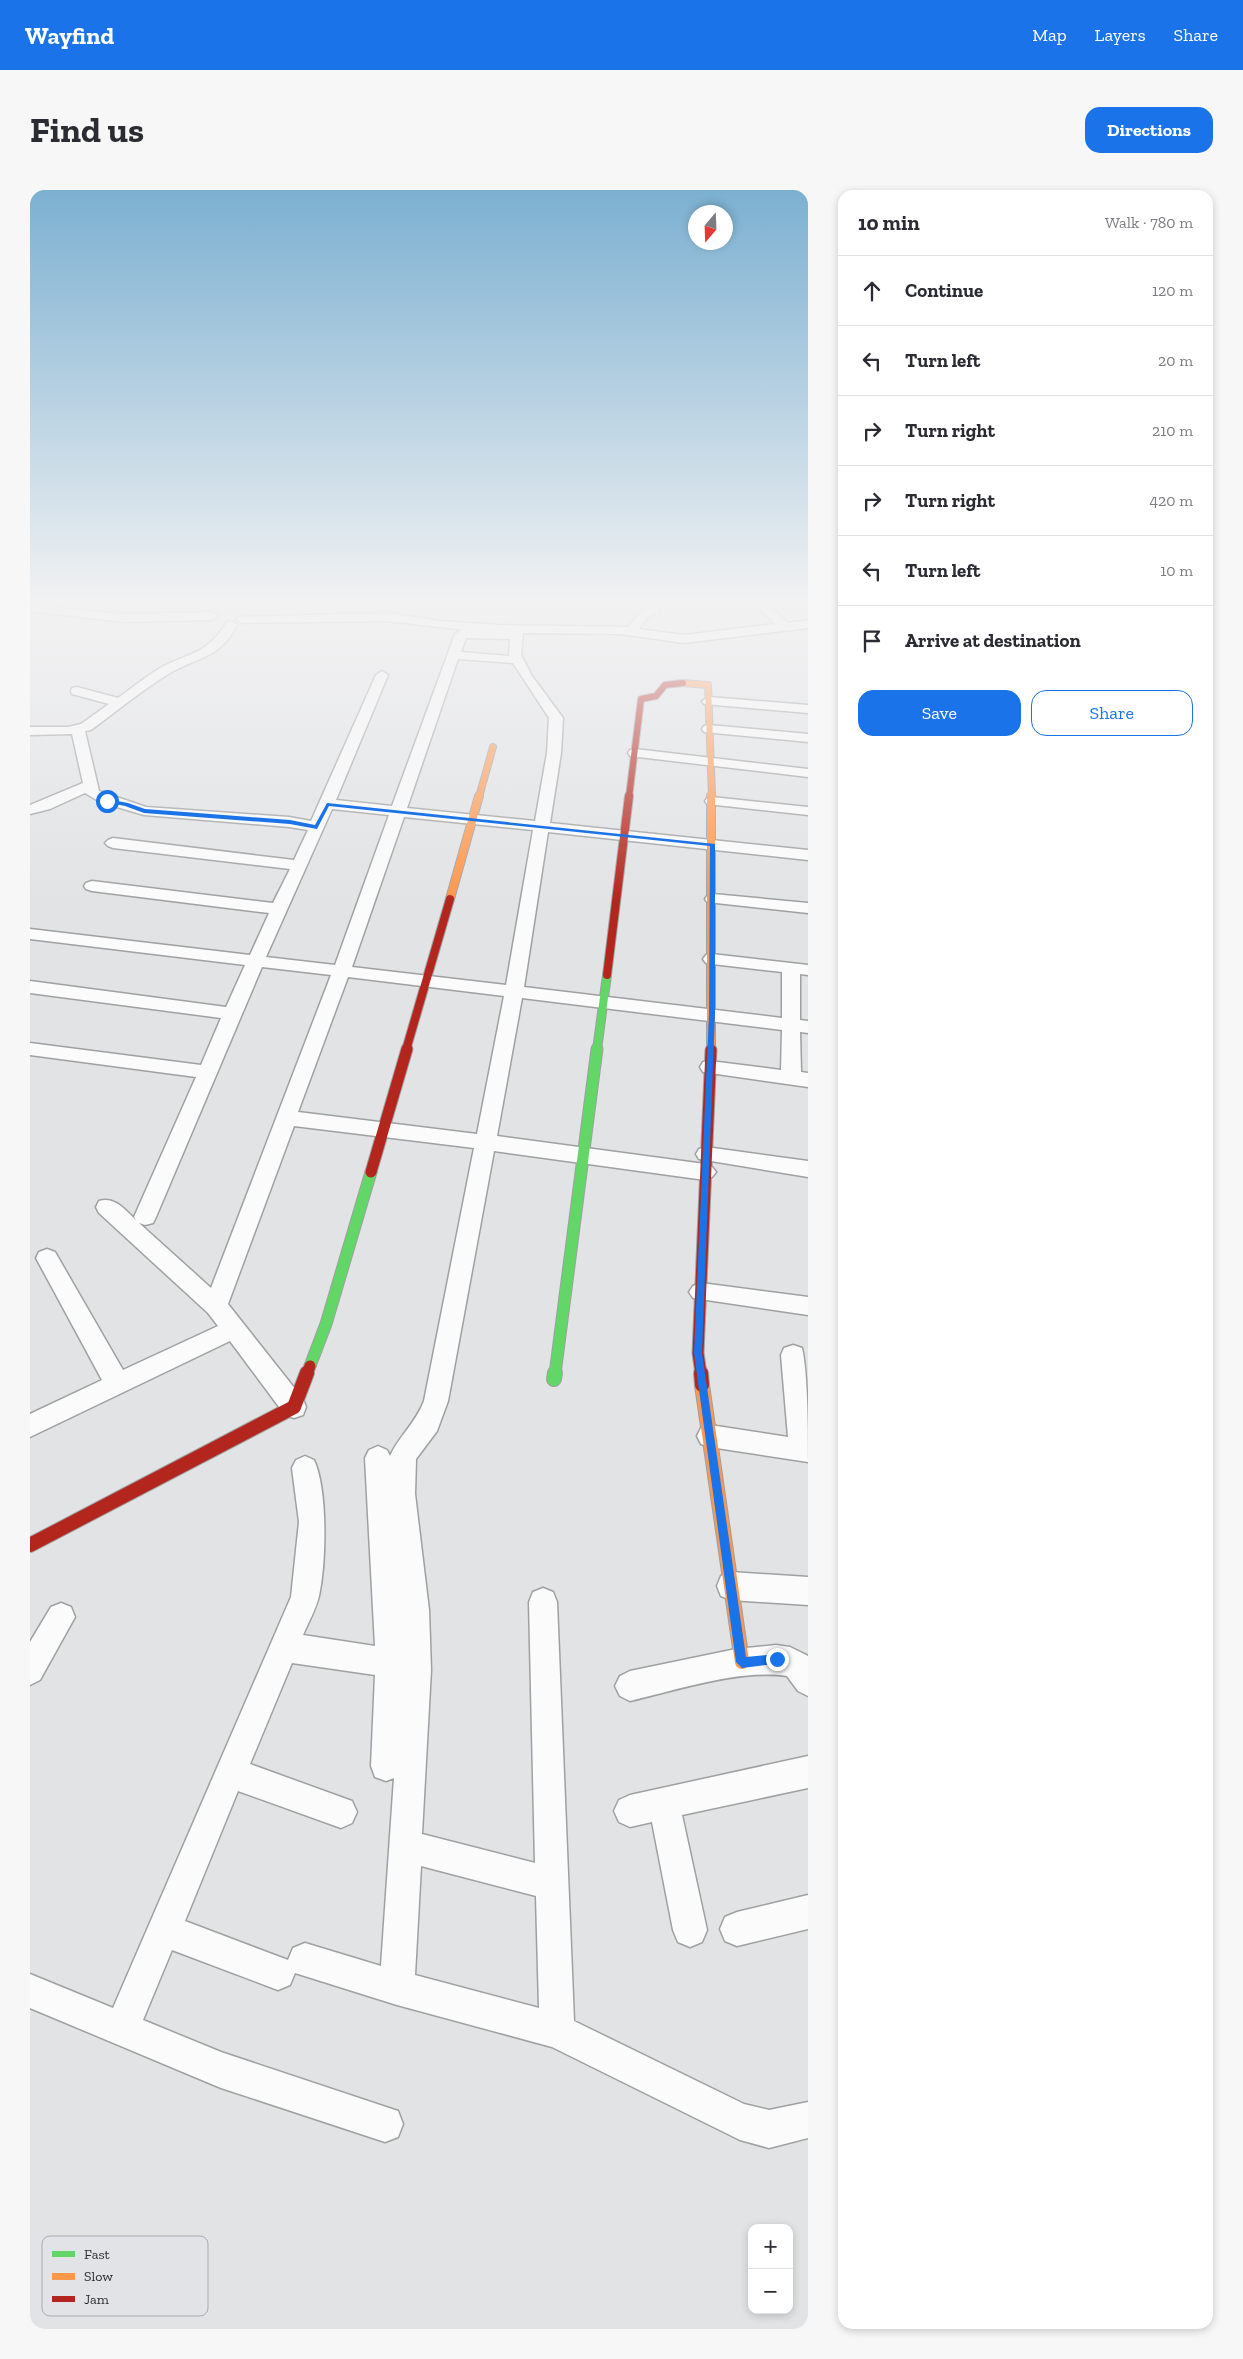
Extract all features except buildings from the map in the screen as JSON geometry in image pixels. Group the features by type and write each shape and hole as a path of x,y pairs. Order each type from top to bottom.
{"street":[{"path":"112,701 120,703"},
{"path":"30,731 86,728 123,701"},
{"path":"145,1217 371,701"},
{"path":"216,1306 341,972 437,701"},
{"path":"397,1988 416,1670 415,1610 402,1494 403,1456 428,1423 436,1401 514,992 554,753 556,718 544,701"},
{"path":"554,1379 641,701"},
{"path":"742,1662 698,1353 712,1014 713,845 709,701 808,709"},
{"path":"78,729 92,793 107,801 126,804 144,811 290,822 317,827"},
{"path":"709,729 808,738"},
{"path":"30,1546 294,1407 326,1324 427,982 471,819 493,746"},
{"path":"635,753 808,773"},
{"path":"30,810 45,806 90,785"},
{"path":"712,801 808,811"},
{"path":"327,804 808,855"},
{"path":"113,843 299,865"},
{"path":"92,886 279,908"},
{"path":"712,899 808,908"},
{"path":"31,936 602,1001 799,1026"},
{"path":"710,1067 800,1078 800,969 712,959"},
{"path":"30,987 233,1014"},
{"path":"31,1051 208,1072"},
{"path":"286,1118 583,1154 808,1169"},
{"path":"107,1207 216,1306 294,1407"},
{"path":"47,1258 118,1385"},
{"path":"700,1292 808,1306"},
{"path":"30,1426 233,1328"},
{"path":"710,1436 805,1450 793,1355"},
{"path":"378,1458 390,1664 386,1766"},
{"path":"122,2029 305,1598 312,1522 305,1468"},
{"path":"731,1586 808,1591"},
{"path":"543,1602 558,2031"},
{"path":"30,1670 60,1617"},
{"path":"284,1647 390,1664"},
{"path":"630,1686 742,1662 777,1659 792,1662 803,1670 808,1681"},
{"path":"630,1811 808,1772"},
{"path":"231,1773 341,1812"},
{"path":"664,1804 690,1930"},
{"path":"406,1846 552,1884"},
{"path":"737,1929 808,1912"},
{"path":"164,1930 291,1966 397,1988 558,2031 740,2122 769,2129 808,2120"},
{"path":"30,1991 221,2070 385,2124"}],"traffic: fast":[{"path":"554,1379 607,975"},
{"path":"310,1366 326,1324 371,1172"}],"traffic: slow":[{"path":"708,701 713,845 711,1050"},
{"path":"450,899 493,747"},
{"path":"702,1385 742,1662"}],"traffic: jam":[{"path":"607,975 641,701"},
{"path":"371,1172 450,899"},
{"path":"702,1385 698,1353 711,1050"},
{"path":"30,1545 294,1407 310,1366"}],"route":[{"path":"107,801 126,804 144,811 290,822 317,827 327,804 713,845 712,1014 698,1353 742,1662 777,1659"}]}
